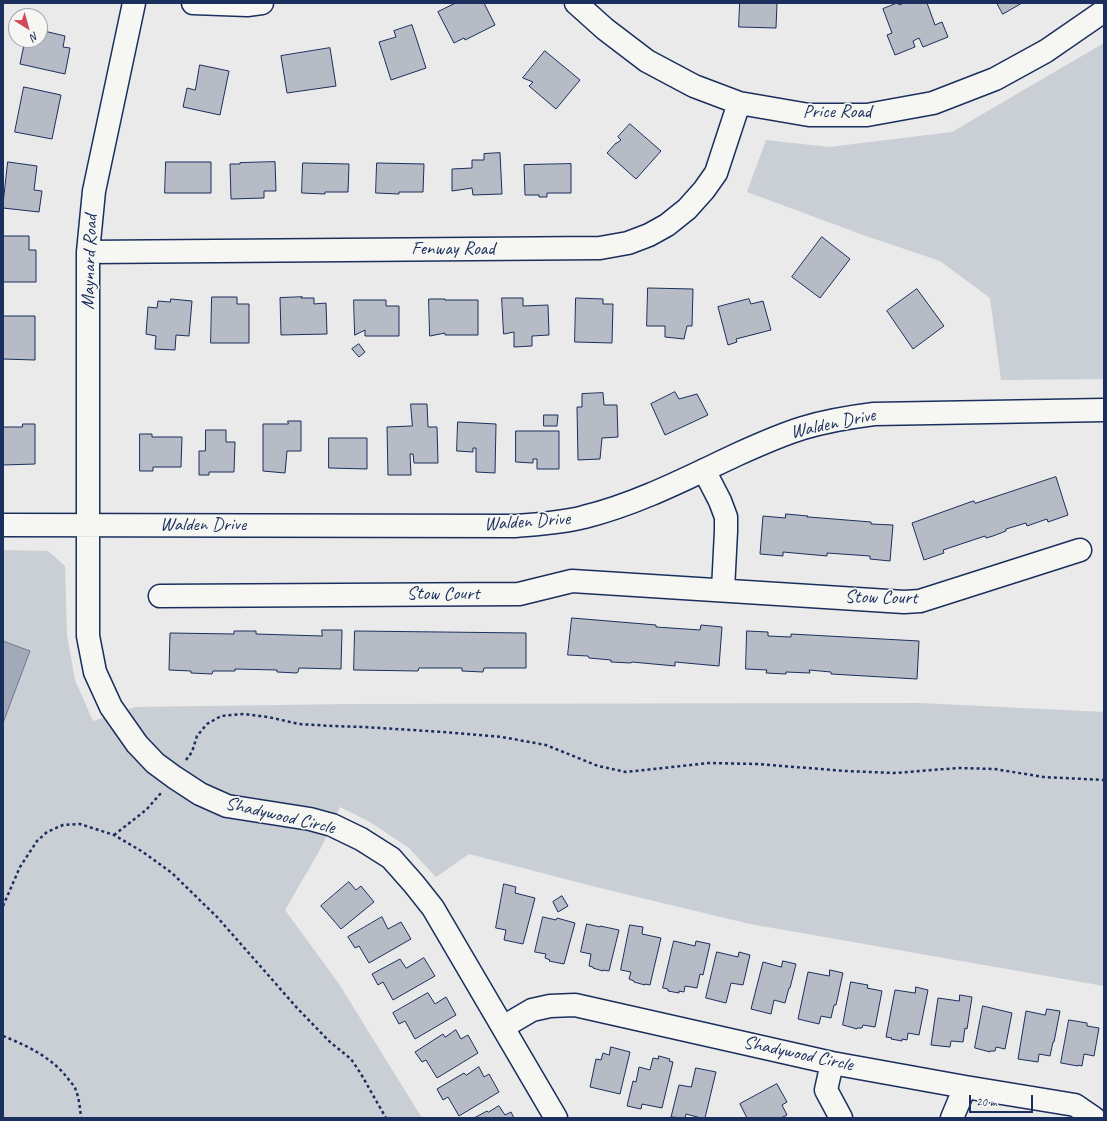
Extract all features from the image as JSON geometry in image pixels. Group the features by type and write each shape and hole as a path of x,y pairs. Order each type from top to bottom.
{"street":[{"name":"Maynard Road","path":"88,524 88,252 94,191 134,3"},
{"path":"193,3 247,5 262,3"},
{"name":"Price Road","path":"576,3 605,29 647,61 694,86 739,103 809,115 867,114 933,103 995,79 1014,69 1046,51 1104,11"},
{"name":"Fenway Road","path":"88,252 600,248 628,243 649,235 667,225 687,209 704,190 716,173 739,103"},
{"name":"Walden Drive","path":"3,525 515,526 549,523 585,517 622,505 660,490 768,440 803,428 838,419 874,414 1104,410"},
{"path":"704,470 726,517 723,590"},
{"name":"Shadywood Circle","path":"88,524 88,636 96,672 111,708 137,744 155,763 174,778 200,794 226,806 310,819 332,825 361,839 391,858 433,908 556,1118"},
{"name":"Stow Court","path":"160,596 519,594 572,581 904,602 920,601 1080,550"},
{"name":"Shadywood Circle","path":"503,1027 532,1010 550,1006 575,1005 832,1063 1075,1105 1094,1118"},
{"path":"832,1063 826,1090 841,1118"},
{"path":"952,1118 965,1087"}],"path":[{"path":"114,835 146,810 174,778 192,752 197,736 208,724 221,716 244,714 268,717 299,724 364,726 502,737 546,745 598,766 626,772 709,763 757,764 894,773 958,768 995,769 1043,777 1104,780"},
{"path":"3,906 20,867 37,841 47,832 63,825 80,824 114,835 172,873 218,918 298,1009 330,1042 351,1059 386,1118"},
{"path":"3,1036 22,1043 49,1059 64,1072 74,1087 80,1107 81,1118"}],"shaded area":[{"path":"1104,43 1104,379 1001,380 990,298 940,261 866,236 747,192 766,140 829,147 952,132"},
{"path":"3,550 48,551 65,566 67,635 75,680 93,721 135,707 351,704 920,703 1104,712 1104,986 750,924 600,888 469,854 436,877 409,848 370,822 340,807 321,848 285,910 339,984 422,1118 3,1118"}],"water":[{"path":"3,641 30,651 3,723"}],"building":[{"path":"456,3 484,3 495,25 465,40 464,38 454,43 438,12"},
{"path":"740,3 777,3 776,28 739,27"},
{"path":"898,3 899,5 904,3 927,3 935,25 942,22 948,37 923,47 919,38 913,41 915,47 895,55 887,35 892,33 883,9"},
{"path":"997,3 1022,3 1003,14"},
{"path":"412,25 426,68 391,80 379,42 396,37 394,31"},
{"path":"48,32 65,36 63,47 70,48 65,74 20,64 23,48 48,48"},
{"path":"330,48 336,86 287,93 281,56"},
{"path":"545,51 580,80 556,109 529,86 533,82 523,78"},
{"path":"200,65 229,71 220,115 183,107 187,88 195,90"},
{"path":"24,87 61,95 52,139 15,132"},
{"path":"630,124 661,151 636,179 607,153 616,143 621,140 618,137"},
{"path":"500,153 502,194 473,195 472,188 452,191 452,169 472,168 472,160 484,160 484,154"},
{"path":"8,162 37,166 34,190 42,191 39,212 3,208"},
{"path":"166,162 211,162 211,193 165,193"},
{"path":"275,162 276,191 264,191 264,198 231,199 230,164"},
{"path":"303,163 349,164 348,192 325,192 325,194 302,193"},
{"path":"377,163 424,164 423,192 399,192 399,194 376,193"},
{"path":"571,164 571,193 547,193 547,197 539,197 539,195 525,195 524,165"},
{"path":"3,236 29,236 29,250 36,250 36,282 3,282"},
{"path":"822,237 850,259 820,298 792,277"},
{"path":"648,288 693,289 692,326 687,326 684,339 665,337 665,326 647,326"},
{"path":"917,289 944,326 913,349 887,311"},
{"path":"212,297 237,297 237,304 249,304 249,343 211,343"},
{"path":"302,297 301,298 314,298 314,304 326,303 327,334 281,335 280,298"},
{"path":"502,298 523,298 523,306 548,305 549,335 532,336 532,346 514,347 514,332 504,334"},
{"path":"576,298 603,299 603,304 613,304 612,343 575,342"},
{"path":"171,299 192,301 189,336 176,335 175,350 155,349 156,336 146,334 148,307 157,308 158,301 170,302"},
{"path":"429,299 478,300 478,335 445,335 445,333 430,336"},
{"path":"749,299 751,304 763,301 771,330 736,339 737,342 728,345 718,307"},
{"path":"354,300 386,300 386,306 399,306 399,336 365,336 365,330 355,335"},
{"path":"3,316 35,316 35,360 3,359"},
{"path":"359,344 365,352 359,357 352,349"},
{"path":"675,392 679,399 697,394 708,415 665,435 651,404"},
{"path":"603,393 604,405 617,405 618,437 602,438 600,459 578,460 577,407 582,407 582,394"},
{"path":"411,404 427,404 428,427 437,427 438,463 414,463 413,454 410,454 411,475 388,475 387,427 412,426"},
{"path":"544,415 558,415 557,426 544,426"},
{"path":"288,421 301,421 301,451 287,451 285,473 263,471 263,424 288,424"},
{"path":"458,422 496,424 495,473 476,472 476,448 473,448 473,452 457,451"},
{"path":"23,424 35,424 35,464 3,465 3,427 22,427"},
{"path":"206,430 226,430 226,442 235,442 234,472 209,472 209,475 199,475 199,451 205,451"},
{"path":"516,431 559,431 559,469 537,469 537,459 533,459 533,463 516,462"},
{"path":"140,434 152,434 152,437 182,437 181,467 153,467 153,471 140,471"},
{"path":"329,438 367,438 367,469 329,468"},
{"path":"1056,477 1068,515 1048,522 1047,519 1027,526 1026,523 1006,529 1006,531 993,536 986,538 985,536 943,550 944,553 924,560 912,523 973,501 975,503"},
{"path":"786,514 871,522 871,524 893,525 890,561 870,559 870,556 827,553 827,556 783,552 783,556 760,554 763,516 785,518"},
{"path":"572,618 700,630 701,625 722,627 719,666 675,662 675,666 632,662 611,662 611,660 589,658 588,656 568,655"},
{"path":"322,630 342,630 341,669 299,668 297,673 277,672 277,670 235,669 235,671 213,671 212,674 169,670 170,633 234,634 234,631 256,631 256,634 322,636"},
{"path":"355,631 526,633 526,668 484,668 483,672 462,671 462,668 419,668 418,671 354,670"},
{"path":"747,631 768,632 768,636 791,637 791,634 919,641 917,679 831,674 831,672 809,670 810,673 766,673 767,670 746,669"},
{"path":"349,882 356,890 361,886 374,902 341,929 321,906"},
{"path":"504,884 516,887 515,893 535,898 523,944 504,940 506,930 496,928"},
{"path":"562,896 568,906 558,912 553,902"},
{"path":"382,917 388,929 401,922 411,939 369,963 359,946 355,948 348,937"},
{"path":"543,917 556,920 557,918 575,923 564,964 549,961 550,960 545,958 546,954 535,952"},
{"path":"587,924 619,930 609,971 603,971 589,966 591,954 581,952"},
{"path":"630,925 643,927 642,934 661,938 650,985 634,982 629,979 631,972 621,970"},
{"path":"674,941 695,946 696,941 710,944 703,975 700,974 697,988 685,986 684,992 679,991 679,993 668,991 668,989 663,988"},
{"path":"717,952 738,957 739,952 750,955 743,985 731,983 726,1003 706,998"},
{"path":"424,958 435,976 393,1000 383,982 378,985 372,974 400,959 406,968"},
{"path":"783,961 796,964 785,1003 774,1000 771,1014 751,1009 763,962 781,967"},
{"path":"830,970 843,973 836,1005 834,1005 831,1018 821,1016 819,1024 798,1019 808,972 829,976"},
{"path":"851,982 868,985 867,988 882,991 875,1027 863,1025 862,1028 857,1029 843,1025"},
{"path":"916,987 928,990 919,1035 908,1033 907,1040 902,1039 902,1041 886,1037 895,990 915,993"},
{"path":"428,993 435,1004 446,997 456,1015 415,1039 405,1021 399,1024 393,1013"},
{"path":"960,995 972,997 967,1029 965,1028 963,1042 951,1041 950,1047 931,1045 938,998 959,1001"},
{"path":"983,1006 1012,1013 1005,1049 996,1047 995,1051 990,1052 975,1048"},
{"path":"1047,1009 1060,1011 1050,1056 1039,1054 1038,1062 1018,1059 1026,1011 1045,1015"},
{"path":"1069,1020 1087,1023 1087,1026 1099,1028 1094,1056 1084,1054 1082,1066 1061,1063"},
{"path":"456,1030 461,1039 468,1035 478,1053 437,1078 426,1060 422,1062 415,1052 443,1034 445,1037"},
{"path":"611,1047 630,1052 620,1094 590,1087 596,1059 601,1060 603,1053 609,1055"},
{"path":"659,1056 670,1059 669,1061 673,1062 662,1108 642,1104 641,1109 627,1106 633,1081 636,1082 639,1067 650,1070 653,1058 658,1059"},
{"path":"479,1067 484,1077 489,1074 499,1092 459,1116 448,1097 443,1100 437,1089 464,1073 466,1075"},
{"path":"696,1068 716,1072 705,1118 686,1114 685,1118 671,1117 679,1085 691,1087"},
{"path":"777,1084 787,1102 782,1105 787,1115 781,1118 747,1118 740,1104"},
{"path":"499,1106 505,1115 511,1112 514,1118 474,1118 487,1111 488,1112"}]}
